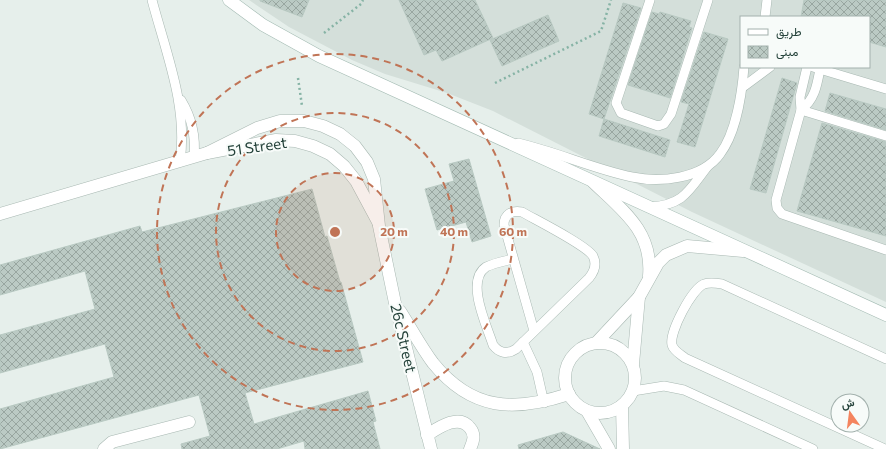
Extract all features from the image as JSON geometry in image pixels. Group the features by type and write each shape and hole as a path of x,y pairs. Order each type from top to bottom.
{"street":[{"path":"229,0 263,25 319,56 507,140 592,181 886,315"},
{"name":"51 Street","path":"207,153 257,128 280,121 304,121 323,126 340,134 355,146 367,162 374,179 380,226"},
{"name":"51 Street","path":"0,214 207,153 276,140 295,141 313,146 330,154 344,166 356,181 380,226"},
{"path":"592,181 632,221 643,235 649,255 649,276"},
{"name":"26c Street","path":"380,226 396,304 431,449"},
{"path":"596,343 639,296 649,276 666,255 687,246 745,251"},
{"path":"633,364 622,349 605,343 596,343 585,346 576,353 569,362 565,372 565,384 569,394 576,404 587,411 601,413 616,410 629,399 633,391 636,377 633,364 639,296"},
{"path":"396,304 432,362 457,387 489,402 506,406 524,406 544,402 569,394"},
{"path":"622,406 622,449"},
{"path":"587,411 609,449"},
{"path":"104,449 112,442 190,422"},
{"path":"427,435 451,422 468,424 474,437 470,449"}],"lane":[{"path":"152,0 178,96 182,132 180,162"},
{"path":"650,0 616,103 617,109 621,114 658,126 664,124 671,114 708,0"},
{"path":"764,16 767,0"},
{"path":"649,207 665,206 676,202 686,194 708,166 719,156 727,143 743,87 744,68"},
{"path":"743,87 769,68"},
{"path":"802,110 800,97 807,68"},
{"path":"886,89 817,68 814,94 802,110 776,200 777,208 782,214 886,250"},
{"path":"178,96 187,111 193,128 194,157"},
{"path":"802,110 886,136"},
{"path":"507,140 543,148 633,178 664,180 692,173 708,166"},
{"path":"513,259 486,267 478,275 476,287 496,348 498,351 507,353 516,349 589,278 595,268 595,261 588,250 522,212 518,211 508,214 504,222 534,331"},
{"path":"885,449 685,358 677,353 672,345 672,336 690,297 696,289 704,284 713,282 722,284 886,359"},
{"path":"523,342 537,372 544,402"},
{"path":"633,391 664,386 684,390 814,449"}],"path":[{"path":"324,33 361,4 363,0"},
{"path":"495,83 601,31 611,0"},
{"path":"298,78 304,121"}],"shaded area":[{"path":"249,0 886,0 886,302 692,212 493,111 447,93 385,74 352,60 289,27"}],"building":[{"path":"260,0 309,0 302,17"},
{"path":"399,0 475,0 493,38 442,61 436,50 424,55"},
{"path":"804,0 886,0 886,47 870,42 870,16 801,16"},
{"path":"623,3 641,8 604,119 589,114"},
{"path":"652,12 659,14 660,12 691,21 689,27 692,28 670,98 628,85"},
{"path":"548,15 559,41 502,66 490,40"},
{"path":"704,32 728,39 695,147 677,142 689,104 681,102"},
{"path":"782,78 797,83 766,193 750,189"},
{"path":"830,93 886,109 886,130 825,111"},
{"path":"604,119 670,140 665,157 599,136"},
{"path":"822,123 886,142 886,236 797,211"},
{"path":"469,159 491,236 472,242 466,222 437,230 425,189 454,181 449,164"},
{"path":"312,189 325,237 327,236 341,282 363,362 245,393 254,424 368,391 376,421 373,422 380,449 305,449 304,441 277,449 182,449 181,444 210,436 199,395 0,449 0,409 114,377 105,344 0,373 0,335 95,309 85,271 0,295 0,265 140,226 142,232"},
{"path":"563,432 600,449 519,449 518,445"}]}
